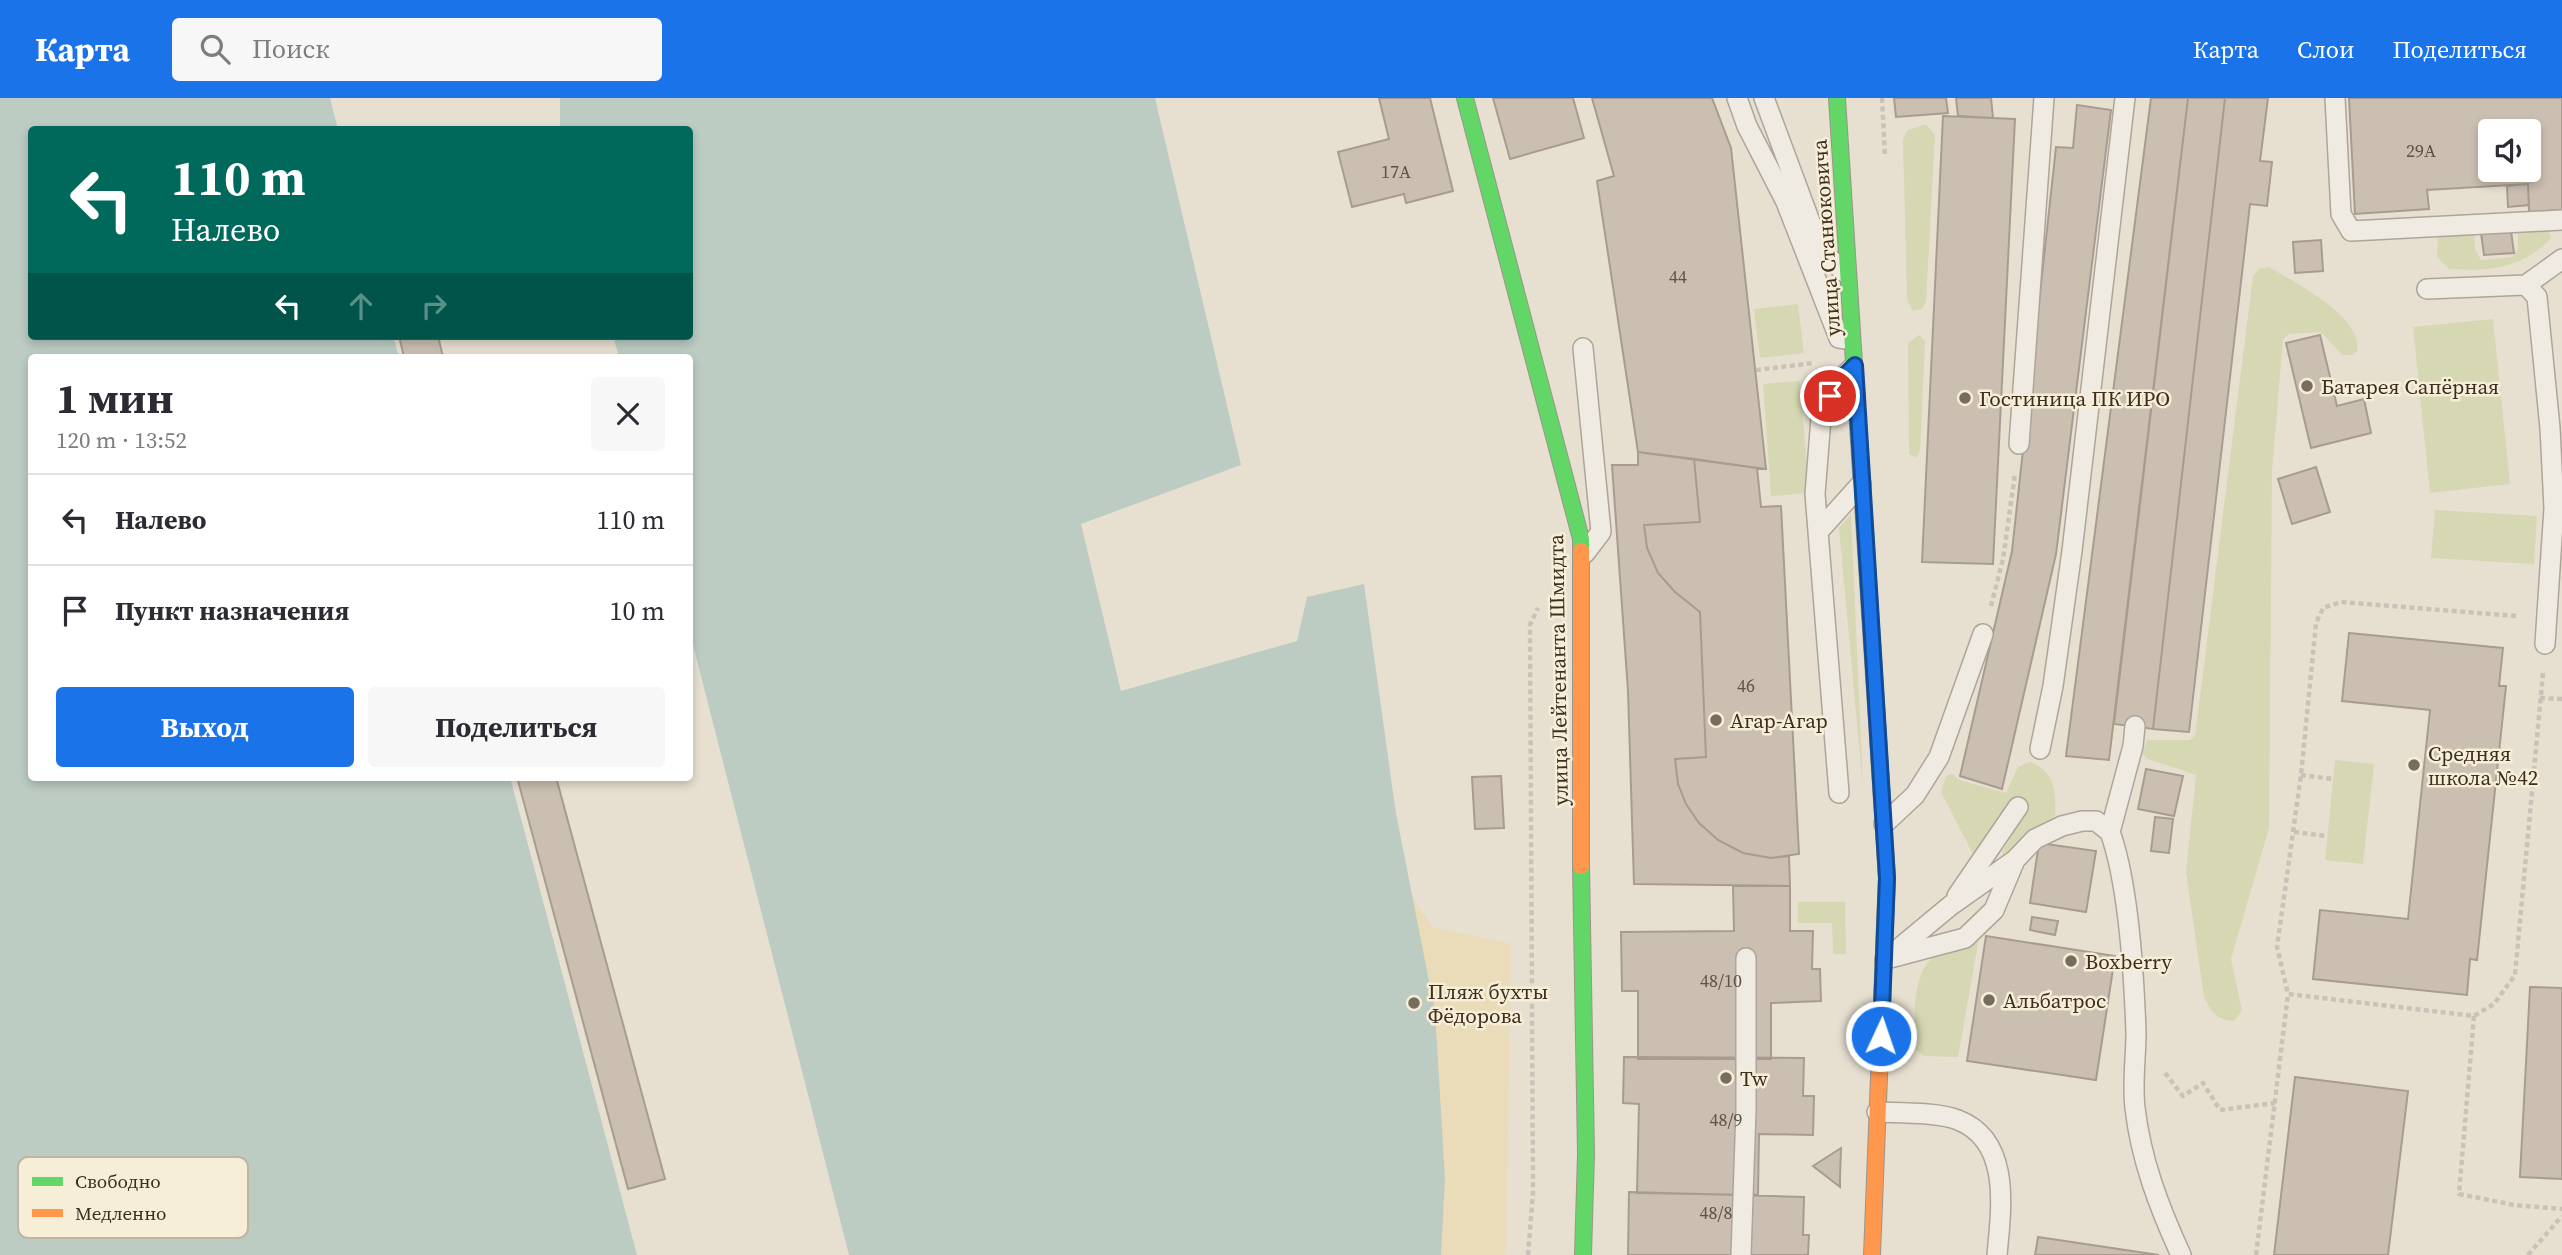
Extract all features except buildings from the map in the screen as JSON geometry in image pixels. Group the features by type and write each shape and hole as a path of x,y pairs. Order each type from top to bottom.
{"street":[{"name":"улица Лейтенанта Шмидта","path":"1465,98 1581,539 1580,832 1586,1154 1583,1255"},
{"name":"улица Станюковича","path":"1837,98 1887,878 1872,1255"}],"lane":[{"path":"1737,98 1786,202 1839,338 1854,341"},
{"path":"1764,98 1821,251 1835,266 1850,276"},
{"path":"2019,444 2044,98"},
{"path":"2040,749 2053,685 2070,564 2125,98"},
{"path":"2335,98 2341,214 2351,232 2562,220"},
{"path":"2427,289 2526,285 2562,260"},
{"path":"2526,285 2537,297 2550,428 2554,508 2545,644"},
{"path":"1582,556 1601,532 1583,348"},
{"path":"1839,793 1815,494 1821,418 1840,380 1855,365"},
{"path":"1818,532 1861,484"},
{"path":"1884,824 1915,795 1939,757 1983,634"},
{"path":"2135,726 2110,832 2124,901 2136,1032 2135,1104 2140,1141 2151,1184 2180,1255"},
{"path":"1950,906 2018,807"},
{"path":"1885,960 1950,906 2015,860 2035,839 2062,826 2096,821 2110,832"},
{"path":"1885,960 1965,938 1994,909 2015,860"},
{"path":"1741,1255 1746,1110 1746,958"},
{"path":"1877,1112 1957,1120 1983,1140 1995,1157 2000,1174 1997,1255"}],"path":[{"path":"1756,370 1791,366"},
{"path":"1983,634 2003,559 2019,444"},
{"path":"1528,1255 1533,1193 1530,625 1545,597"},
{"path":"2256,1255 2288,993 2277,947 2301,775 2316,623 2323,608 2341,603 2547,618"},
{"path":"2288,993 2474,1016 2494,1004 2515,975 2540,698 2562,699"},
{"path":"2301,775 2333,779"},
{"path":"2294,832 2327,836"},
{"path":"2474,1016 2459,1194 2514,1205 2562,1209"},
{"path":"2136,1032 2183,1096 2203,1083 2220,1110 2275,1103"},
{"path":"2528,1255 2562,1216"}],"green space":[{"path":"1926,124 1935,135 1926,302 1922,309 1913,311 1907,300 1903,139 1908,130"},
{"path":"2548,229 2551,238 2541,248 2518,262 2505,266 2478,270 2449,269 2437,257 2438,235 2474,234 2475,249 2481,260 2512,257 2518,249 2518,231"},
{"path":"2269,267 2310,291 2339,313 2356,338 2357,351 2352,355 2342,355 2321,332 2289,334 2283,339 2272,471 2269,828 2231,959 2242,1011 2234,1021 2215,1014 2204,997 2186,872 2196,775 2148,759 2142,754 2147,740 2190,740 2195,736 2253,276 2259,269"},
{"path":"1798,304 1804,353 1760,358 1754,309"},
{"path":"2493,319 2510,484 2430,493 2413,327"},
{"path":"1919,335 1925,341 1920,451 1916,458 1909,454 1908,343"},
{"path":"1800,381 1809,493 1771,496 1763,384"},
{"path":"2435,510 2537,516 2534,564 2431,558"},
{"path":"1851,514 1863,788 1839,528"},
{"path":"2335,760 2374,764 2363,864 2325,860"},
{"path":"2030,762 2044,771 2052,783 2055,816 2005,858 2002,852 2026,812 1974,856 1941,792 1946,776 1953,774 1959,780 2006,793 2018,767"},
{"path":"1798,902 1845,902 1846,954 1833,954 1832,923 1798,923"},
{"path":"1979,938 1958,1057 1924,1056 1914,1049 1916,997 1922,973 1928,962 1941,951"}],"sand":[{"path":"1392,787 1412,897 1432,927 1511,944 1506,1255 1427,1255"}],"shaded area":[{"path":"0,98 330,98 337,126 28,126 28,340 394,340 398,354 28,354 28,781 511,781 637,1255 0,1255"},
{"path":"560,98 1155,98 1241,465 1081,524 1121,691 1297,641 1307,597 1364,584 1396,814 1435,1011 1445,1179 1441,1255 849,1255 693,645 693,354 618,354 614,340 693,340 693,126 560,126"}],"traffic: fast":[{"path":"1465,98 1581,539 1581,551"},
{"path":"1837,98 1887,878 1885,924"},
{"path":"1581,866 1586,1154 1583,1255"}],"traffic: slow":[{"path":"1581,551 1581,866"},
{"path":"1872,1255 1885,924"}],"place":[{"name":"Батарея Сапёрная","path":"2307,386"},
{"name":"Гостиница ПК ИРО","path":"1965,398"},
{"name":"Агар-Агар","path":"1716,720"},
{"name":"Средняя школа №42","path":"2414,765"},
{"name":"Boxberry","path":"2071,961"},
{"name":"Альбатрос","path":"1989,1000"},
{"name":"Пляж бухты Фёдорова","path":"1414,1003"},
{"name":"Tw","path":"1726,1078"}],"route":[{"path":"1830,396 1840,380 1855,365 1887,878 1881,1036"}]}
